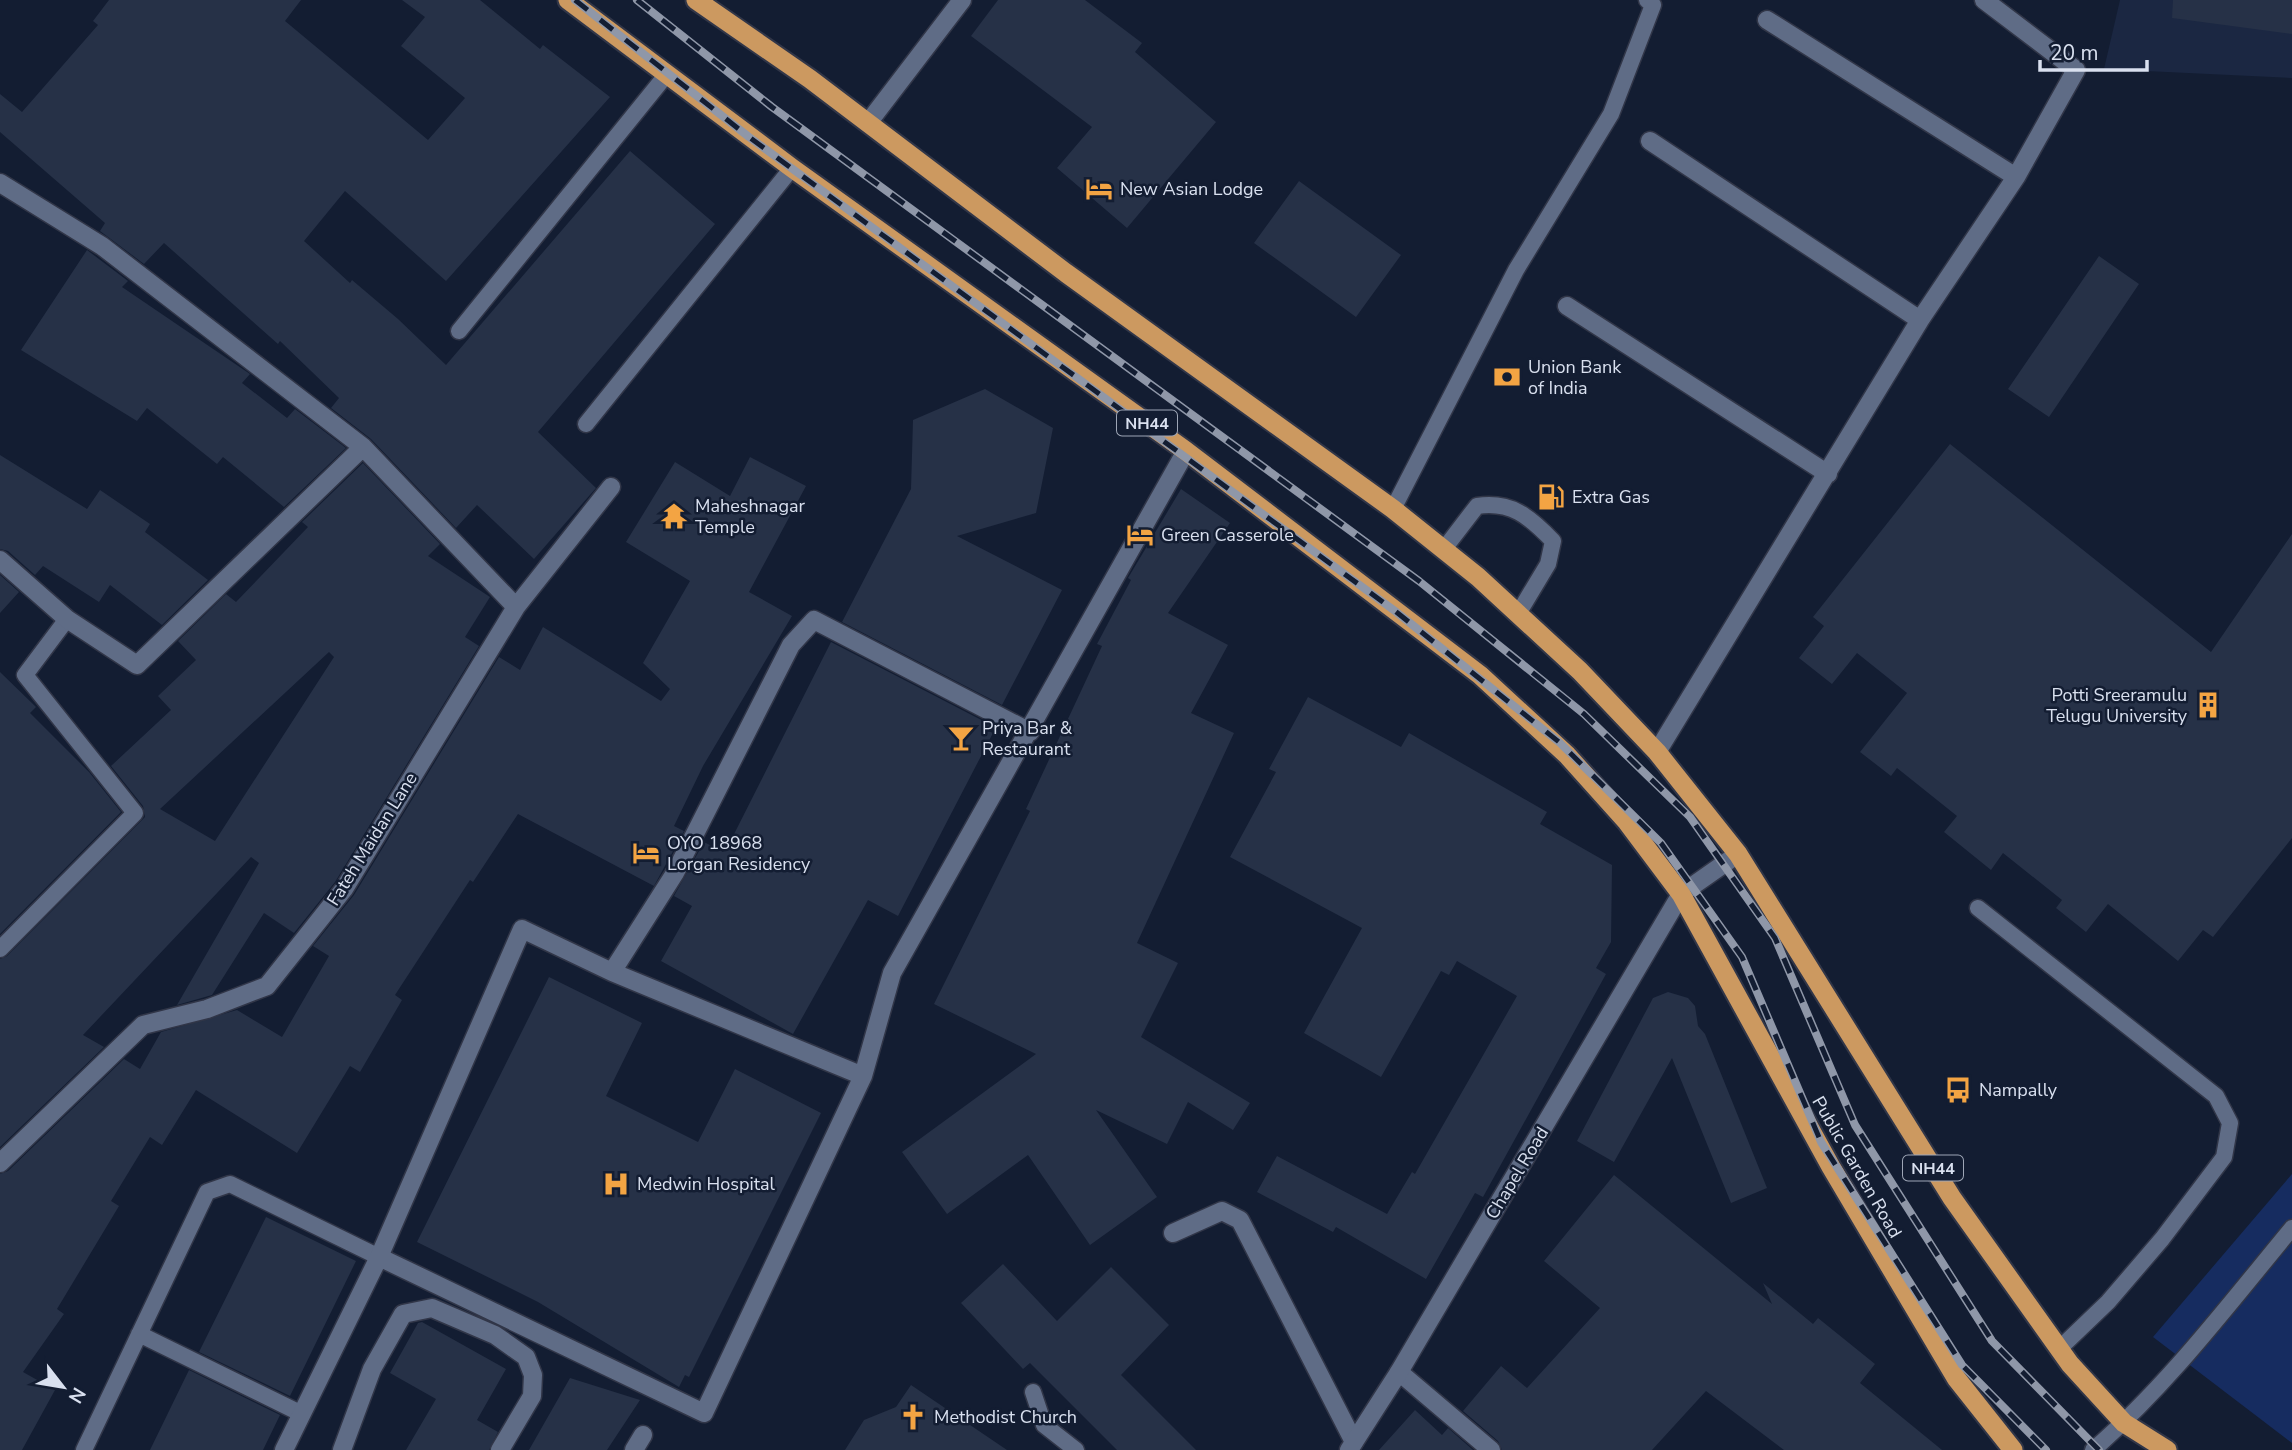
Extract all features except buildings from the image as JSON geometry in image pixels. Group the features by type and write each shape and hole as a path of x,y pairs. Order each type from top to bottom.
{"highway":[{"name":"NH44","path":"568,0 792,168 1186,452 1480,675 1567,755 1627,821 1681,894"},
{"name":"NH44","path":"696,0 868,123 1066,274 1393,509 1444,549 1580,671 1657,752 1738,854 1952,1198 2059,1349 2124,1423 2167,1450"},
{"name":"Public Garden Road","path":"1681,894 1831,1167 1956,1378 2013,1450"}],"street":[{"path":"868,123 962,0"},
{"path":"1657,752 1920,320 2016,177 2076,70 1984,0"},
{"path":"1767,20 2016,177"},
{"path":"1650,141 1920,320"},
{"path":"0,183 102,246 363,447 516,607"},
{"path":"1567,306 1828,474"},
{"path":"0,560 67,619 137,665 363,447"},
{"path":"379,1257 704,1413 863,1076 892,973 1186,452"},
{"name":"Fateh Maidan Lane","path":"0,1163 143,1025 207,1009 267,986 344,890 516,607 611,487"},
{"path":"612,972 675,873 791,645 814,620 1030,732"},
{"path":"1681,894 1738,854"},
{"name":"Chapel Road","path":"1352,1446 1399,1372 1681,894"},
{"path":"284,1450 379,1257 522,929 612,972 863,1076"},
{"path":"1173,1233 1222,1211 1240,1220 1352,1446"},
{"path":"342,1450 372,1369 403,1314 432,1308 495,1335 526,1357 533,1375 532,1396 500,1450"},
{"path":"1399,1372 1491,1450"}],"lane":[{"path":"1393,509 1516,270 1611,114 1653,5 1647,0"},
{"path":"459,331 667,74"},
{"path":"586,424 792,168"},
{"path":"1444,549 1476,506 1495,503 1518,509 1541,528 1553,541 1548,564 1518,614"},
{"path":"0,949 135,813 25,675 67,619"},
{"path":"1978,908 2216,1096 2230,1123 2224,1157 2216,1168 2108,1302 2059,1349"},
{"path":"84,1450 207,1192 230,1184 379,1257"},
{"path":"2093,1450 2124,1423 2189,1351 2292,1228"},
{"path":"139,1335 302,1414"},
{"path":"1033,1392 1044,1426 1076,1450"}],"shaded area":[{"path":"2120,0 2292,0 2292,78 2104,69"},
{"path":"2292,1174 2292,1443 2153,1337"}],"railway":[{"path":"575,0 749,137 1395,611 1559,742 1661,843 1742,957 1821,1142 1962,1365 2046,1450"},
{"path":"637,0 772,107 1419,581 1584,714 1690,817 1775,938 1855,1125 1992,1341 2099,1450"}],"place":[{"name":"New Asian Lodge","path":"1099,189"},
{"name":"Union Bank of India","path":"1507,377"},
{"name":"Extra Gas","path":"1551,497"},
{"name":"Maheshnagar Temple","path":"674,516"},
{"name":"Green Casserole","path":"1140,535"},
{"name":"Potti Sreeramulu Telugu University","path":"2208,705"},
{"name":"Priya Bar & Restaurant","path":"961,738"},
{"name":"OYO 18968 Lorgan Residency","path":"646,853"},
{"name":"Nampally","path":"1958,1090"},
{"name":"Medwin Hospital","path":"616,1184"},
{"name":"Methodist Church","path":"913,1417"}]}
